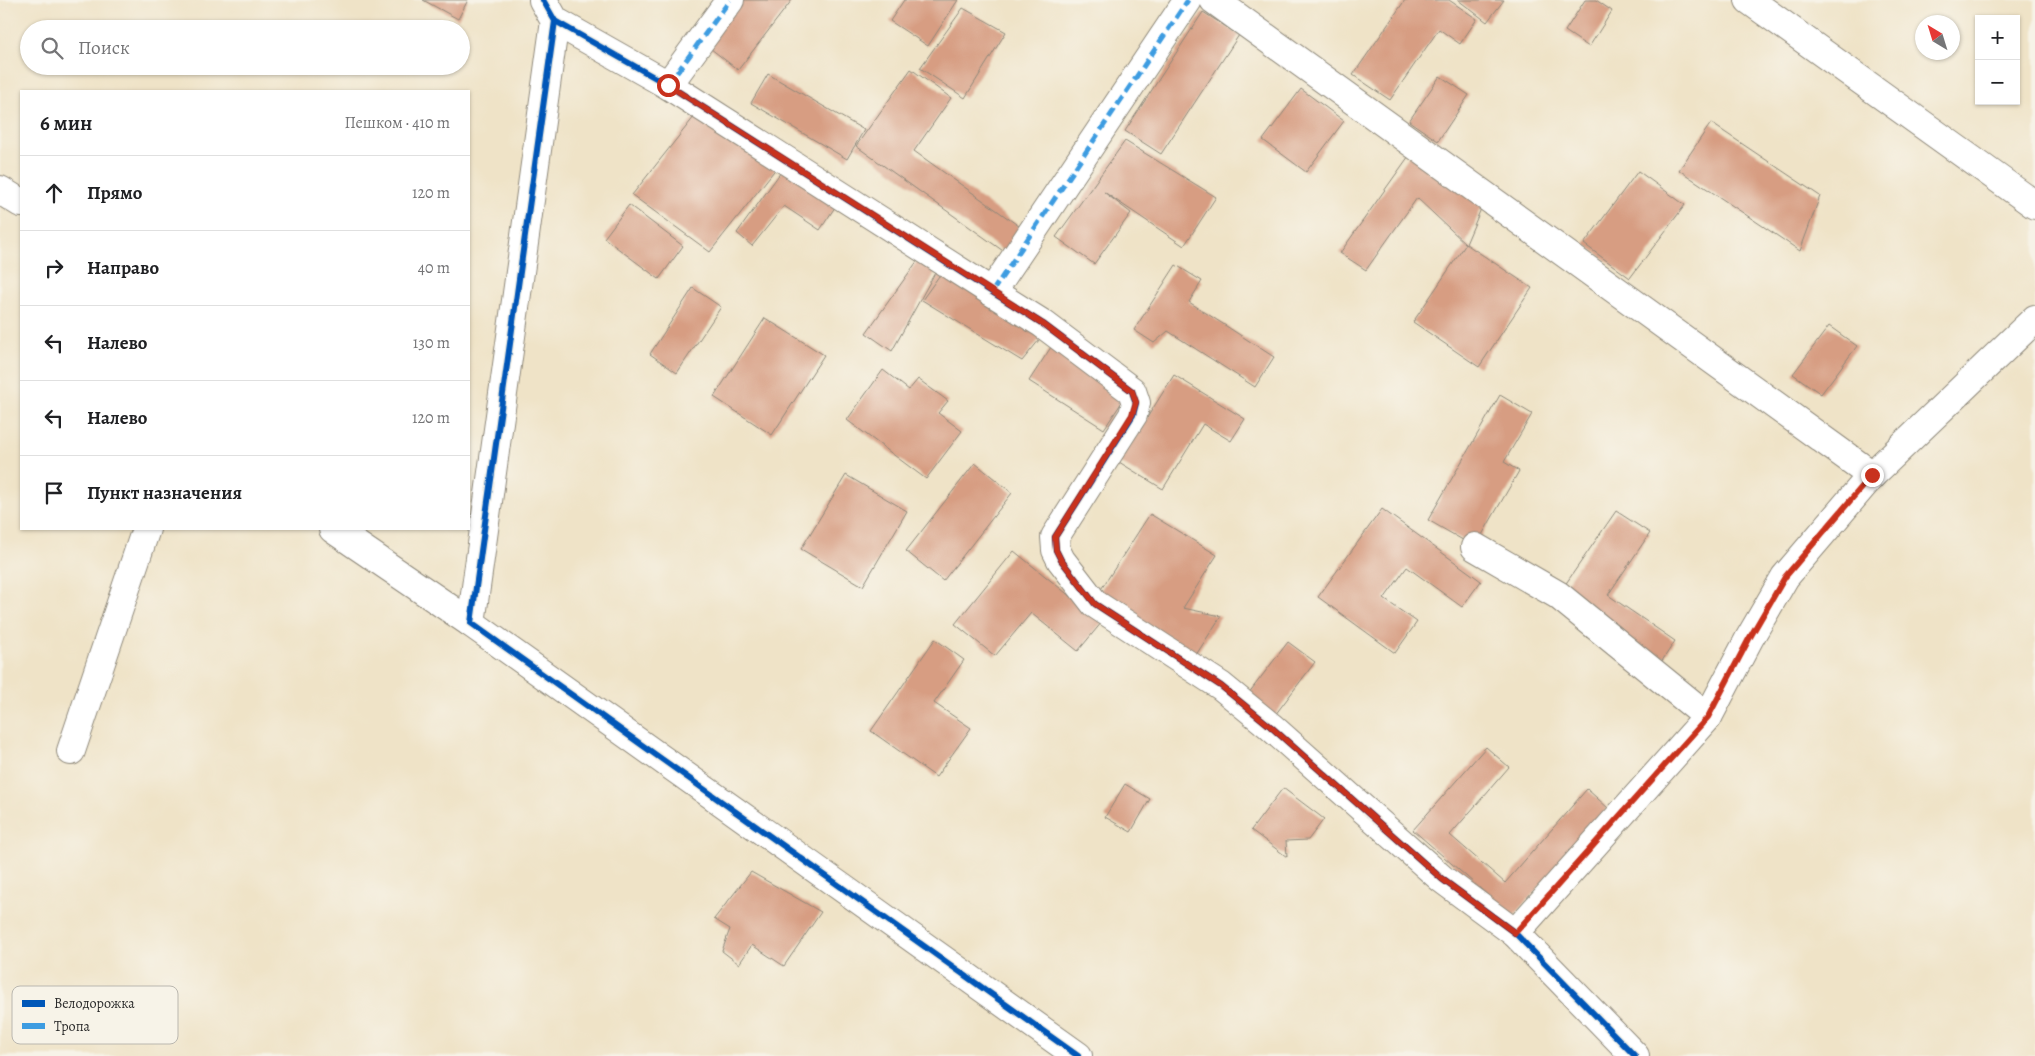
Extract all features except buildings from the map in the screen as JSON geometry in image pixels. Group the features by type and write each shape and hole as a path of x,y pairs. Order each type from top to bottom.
{"street":[{"path":"668,85 730,0"},
{"path":"992,292 1188,0"},
{"path":"1214,0 1872,475"},
{"path":"1749,0 2035,205"},
{"path":"471,624 549,11 1043,324 1132,391 1136,402 1132,415 1055,537 1056,550 1061,560 1095,604 1221,686 1270,726 1442,879 1515,933 1635,1056"},
{"path":"0,190 20,202"},
{"path":"1515,933 1708,717 1749,639 1785,577 1872,475 2035,319"},
{"path":"71,751 146,530"},
{"path":"334,530 471,624 1078,1056"},
{"path":"1475,547 1558,595 1708,717"}],"marked path":[{"path":"668,85 730,0"},
{"path":"992,292 1188,0"}],"cycle path":[{"path":"543,0 555,21 471,623 1078,1056"},
{"path":"555,21 668,85 1043,324 1132,391 1136,403 1133,415 1055,537 1056,550 1061,560 1095,604 1221,686 1270,726 1442,879 1515,933 1635,1056"}],"route":[{"path":"668,85 1043,324 1132,391 1136,402 1132,415 1055,537 1056,550 1061,560 1095,604 1221,686 1270,726 1442,879 1515,933 1708,717 1749,639 1785,577 1872,475"}]}
